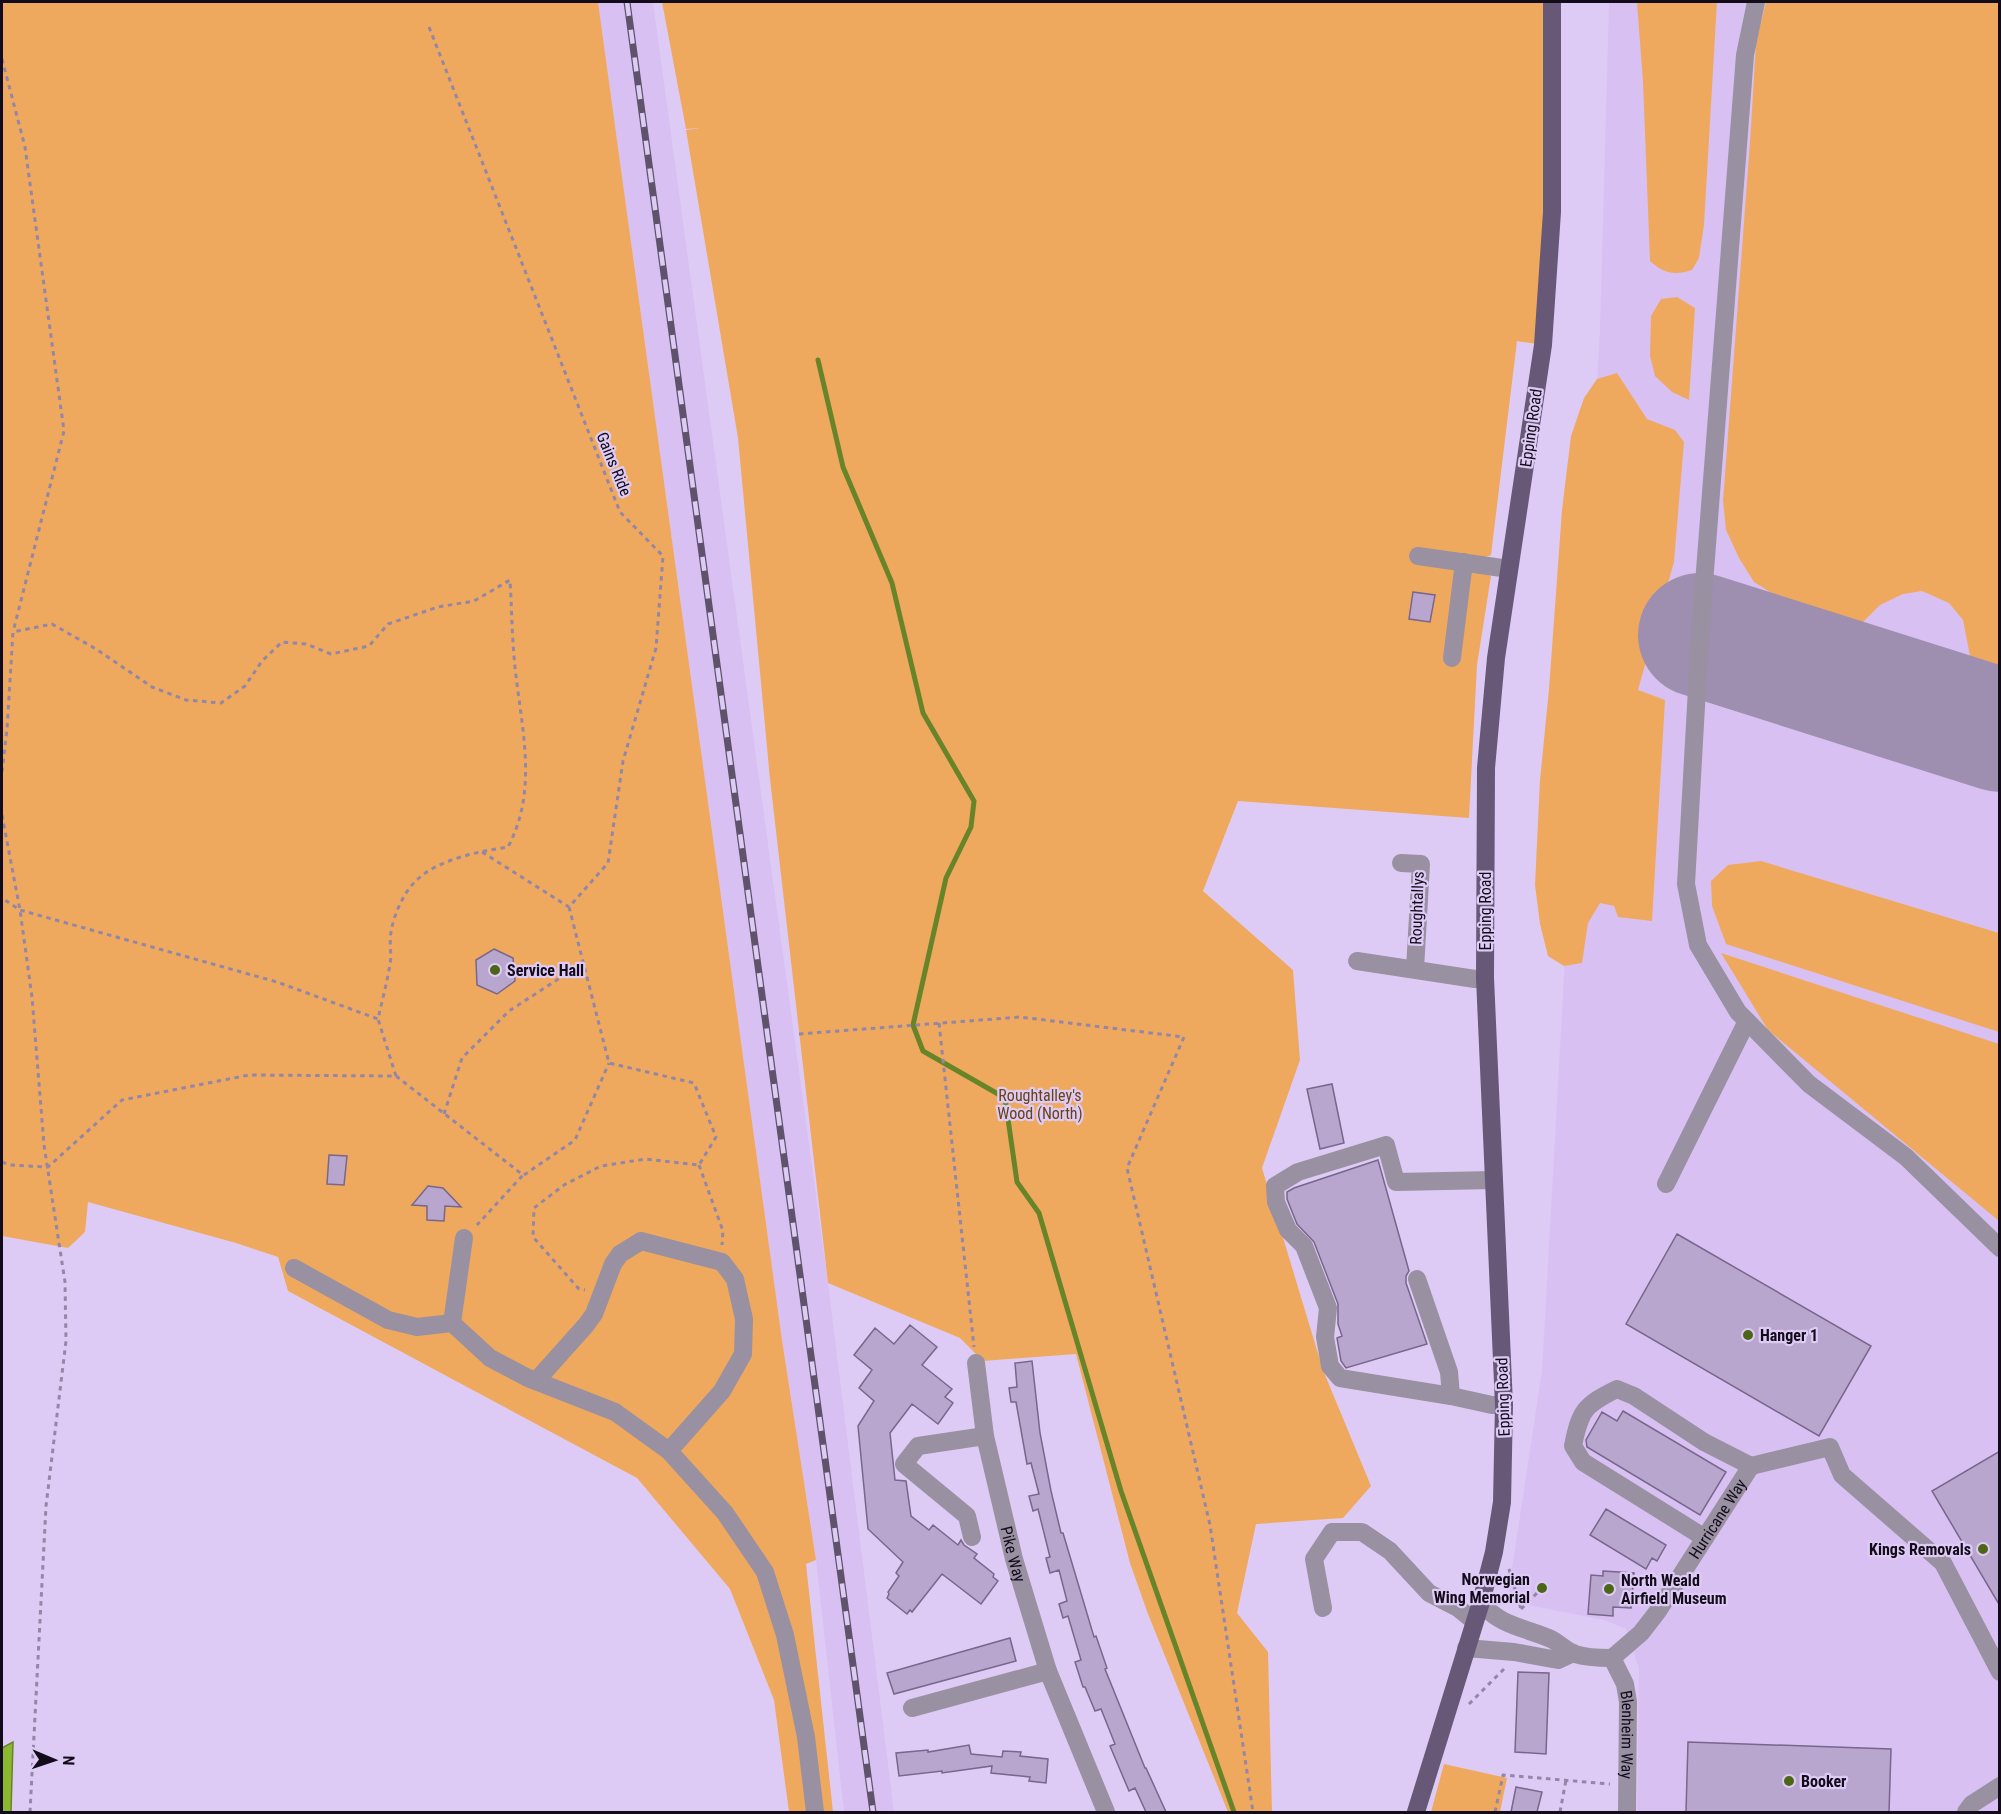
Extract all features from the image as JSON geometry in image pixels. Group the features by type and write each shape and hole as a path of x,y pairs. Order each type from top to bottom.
{"main road":[{"name":"Epping Road","path":"1416,1812 1481,1602 1494,1552 1502,1502 1504,1405 1485,978 1486,768 1496,658 1543,345 1552,212 1552,2"}],"street":[{"path":"1756,2 1745,55 1743,79 1700,635 1686,884 1698,945 1738,1012 1809,1084 1906,1157 2000,1248"},
{"path":"1418,556 1509,569"},
{"path":"1452,658 1464,562"},
{"name":"Roughtallys","path":"1401,863 1420,864 1415,969"},
{"name":"Roughtallys","path":"1357,961 1475,979 1485,978"},
{"path":"1666,1184 1747,1021"},
{"path":"1494,1180 1396,1182 1386,1145 1298,1172 1275,1186 1276,1202 1288,1230 1304,1246 1328,1308 1325,1337 1330,1366 1340,1378 1492,1405 1504,1405"},
{"path":"452,1323 464,1238"},
{"path":"536,1381 594,1314 613,1264 620,1254 641,1241 722,1262 735,1279 744,1319 742,1354 722,1391 669,1450"},
{"path":"294,1268 388,1320 417,1327 452,1323 490,1358 536,1381 615,1412 669,1450 725,1513 765,1572 787,1646 806,1737 815,1812"},
{"path":"1416,1279 1449,1372 1451,1396"},
{"name":"Pike Way","path":"976,1363 985,1436 1014,1558 1048,1671 1106,1812"},
{"path":"1705,1538 1583,1462 1573,1446 1578,1419 1595,1400 1617,1389 1634,1396 1704,1442 1752,1466"},
{"path":"972,1537 967,1516 904,1464 918,1446 985,1436"},
{"name":"Hurricane Way","path":"1612,1658 1647,1626 1752,1466 1830,1446 1842,1474 1943,1563 2000,1672"},
{"path":"1323,1608 1314,1558 1332,1532 1362,1532 1390,1551 1430,1593 1458,1608 1474,1620"},
{"path":"1481,1602 1487,1612 1521,1630 1551,1639 1573,1653 1593,1658 1612,1658"},
{"path":"1466,1648 1514,1652 1558,1660 1573,1653"},
{"name":"Blenheim Way","path":"1612,1658 1624,1684 1629,1702 1627,1812"},
{"path":"912,1708 1048,1671"},
{"path":"1966,1812 1972,1803 2000,1786"}],"path":[{"name":"Gains Ride","path":"429,27 620,512 663,556 656,648 623,761 608,863 570,907"},
{"path":"2,59 25,147 64,431 13,632 2,772"},
{"path":"13,632 52,624 96,649 152,687 186,700 221,703 245,686 262,661 282,642 306,644 331,654 369,646 388,624 438,608 474,601 510,580 516,674 526,753 526,779 518,828 508,847 482,851 438,866 418,879 402,901 391,932 390,963 378,1019 396,1076 523,1175"},
{"path":"2,815 20,910 32,997 43,1134 65,1282 66,1341 46,1506 30,1812"},
{"path":"464,1238 523,1175 574,1140 609,1064 570,907 482,851"},
{"path":"2,898 20,910 277,982 378,1019"},
{"path":"444,1114 462,1058 509,1011 584,963"},
{"path":"799,1034 1020,1017 1184,1037 1127,1168 1210,1525 1253,1812"},
{"path":"939,1023 976,1363"},
{"path":"609,1064 694,1083 716,1137 699,1165"},
{"path":"2,1162 10,1165 48,1167 122,1100 249,1076 396,1076"},
{"path":"601,1294 579,1289 533,1237 534,1208 564,1185 601,1166 646,1159 699,1165"},
{"path":"699,1165 723,1231 722,1262"},
{"path":"1508,1566 1521,1609 1539,1591"},
{"path":"1464,1708 1511,1663"},
{"path":"1495,1812 1503,1775 1627,1786"},
{"path":"1560,1812 1566,1780"}],"shaded area":[{"path":"598,2 653,2 828,1283 894,1812 844,1812 816,1560 782,1340"},
{"path":"1609,2 1999,2 1999,1812 1637,1812 1639,1669 1626,1629 1604,1620 1507,1601 1542,1371 1600,329"},
{"path":"13,1742 11,1812 2,1812 2,1748"}],"green space":[{"path":"2,2 598,2 782,1340 816,1560 806,1564 833,1812 789,1812 774,1700 730,1589 637,1478 288,1291 278,1257 88,1202 85,1232 68,1248 2,1236"},
{"name":"Roughtalley's Wood (North)","path":"662,2 1552,2 1543,345 1517,341 1491,555 1483,558 1482,572 1491,576 1477,665 1469,818 1238,801 1203,891 1293,970 1300,1060 1262,1168 1323,1370 1371,1486 1343,1518 1256,1524 1237,1613 1268,1652 1272,1812 1228,1812 1148,1614 1130,1563 1076,1354 983,1361 960,1338 828,1283 770,779 738,438 686,130 700,128 686,129"},
{"path":"1637,2 1717,2 1704,225 1699,258 1692,270 1686,272 1669,272 1650,261 1643,82"},
{"path":"1766,2 1999,2 1999,666 1970,656 1963,620 1949,603 1922,591 1903,594 1880,605 1861,624 1781,599 1754,582 1739,558 1726,530 1723,501 1756,43"},
{"path":"1677,297 1695,308 1689,400 1672,392 1655,376 1650,356 1651,316 1661,299"},
{"path":"1617,373 1647,419 1675,430 1684,442 1674,562 1638,690 1665,700 1652,921 1618,917 1614,906 1600,903 1588,923 1582,963 1564,966 1548,956 1540,924 1535,885 1540,780 1562,510 1571,436 1584,398 1597,379"},
{"path":"1761,861 1999,933 1999,1032 1726,944 1712,906 1711,881 1728,865"},
{"path":"1721,953 1999,1044 1999,1221 1768,1030"},
{"path":"1444,1764 1507,1778 1500,1812 1431,1812"}],"building":[{"path":"1413,592 1435,595 1430,622 1409,619"},
{"name":"Service Hall","path":"494,949 513,958 515,981 497,994 477,985 476,960"},
{"path":"1332,1084 1344,1143 1320,1149 1307,1089"},
{"path":"329,1155 347,1156 344,1185 327,1184"},
{"path":"1378,1160 1409,1271 1406,1283 1427,1344 1346,1368 1341,1361 1337,1338 1342,1336 1338,1324 1338,1304 1314,1242 1297,1224 1287,1199 1287,1192"},
{"path":"428,1186 443,1188 461,1207 445,1206 444,1221 427,1220 427,1206 412,1205"},
{"name":"Hanger 1","path":"1677,1234 1871,1346 1819,1436 1626,1324"},
{"path":"910,1325 937,1347 922,1365 952,1389 945,1397 953,1403 938,1424 912,1404 890,1433 895,1480 906,1481 911,1516 929,1530 933,1525 958,1545 961,1540 977,1554 974,1558 994,1574 993,1577 998,1581 981,1604 942,1574 912,1612 910,1610 907,1614 887,1598 888,1592 899,1576 896,1573 903,1562 868,1529 858,1426 874,1401 859,1388 872,1370 854,1355 875,1328 894,1344"},
{"path":"1032,1361 1040,1433 1061,1533 1063,1533 1094,1637 1096,1636 1107,1668 1105,1669 1145,1768 1166,1812 1146,1812 1135,1788 1129,1791 1110,1746 1115,1744 1101,1709 1095,1711 1083,1687 1075,1662 1081,1660 1068,1616 1063,1618 1059,1604 1067,1601 1059,1570 1050,1573 1046,1558 1050,1557 1038,1509 1033,1511 1029,1496 1039,1494 1031,1463 1027,1464 1016,1402 1011,1402 1009,1388 1017,1387 1015,1363"},
{"path":"1623,1411 1726,1472 1700,1515 1587,1447 1586,1440 1602,1412 1617,1421"},
{"name":"Kings Removals","path":"2000,1451 2000,1606 1932,1491"},
{"path":"1606,1509 1666,1545 1657,1561 1652,1558 1646,1569 1590,1535"},
{"path":"1603,1571 1634,1573 1631,1608 1613,1607 1613,1616 1588,1614 1591,1575 1603,1576"},
{"path":"1010,1638 1016,1661 894,1694 887,1673"},
{"path":"1518,1672 1549,1673 1546,1754 1515,1752"},
{"name":"Booker","path":"1688,1742 1891,1749 1889,1812 1686,1812"},
{"path":"969,1745 971,1754 1002,1757 1003,1751 1021,1752 1020,1756 1048,1759 1046,1783 1029,1781 1030,1777 991,1773 992,1766 899,1776 896,1753 928,1750 928,1752"},
{"path":"1516,1787 1542,1792 1537,1812 1511,1812"}],"waterway":[{"path":"818,360 843,467 892,583 923,713 974,801 971,827 946,878 913,1025 923,1051 1005,1098 1017,1182 1039,1213 1121,1491 1234,1812"}],"runway":[{"path":"1700,635 2000,730"}],"railway":[{"path":"627,2 873,1812"}],"place":[{"name":"Service Hall","path":"495,970"},
{"name":"Hanger 1","path":"1748,1335"},
{"name":"Kings Removals","path":"1983,1549"},
{"name":"Norwegian Wing Memorial","path":"1542,1588"},
{"name":"North Weald Airfield Museum","path":"1609,1589"},
{"name":"Booker","path":"1789,1781"}]}
